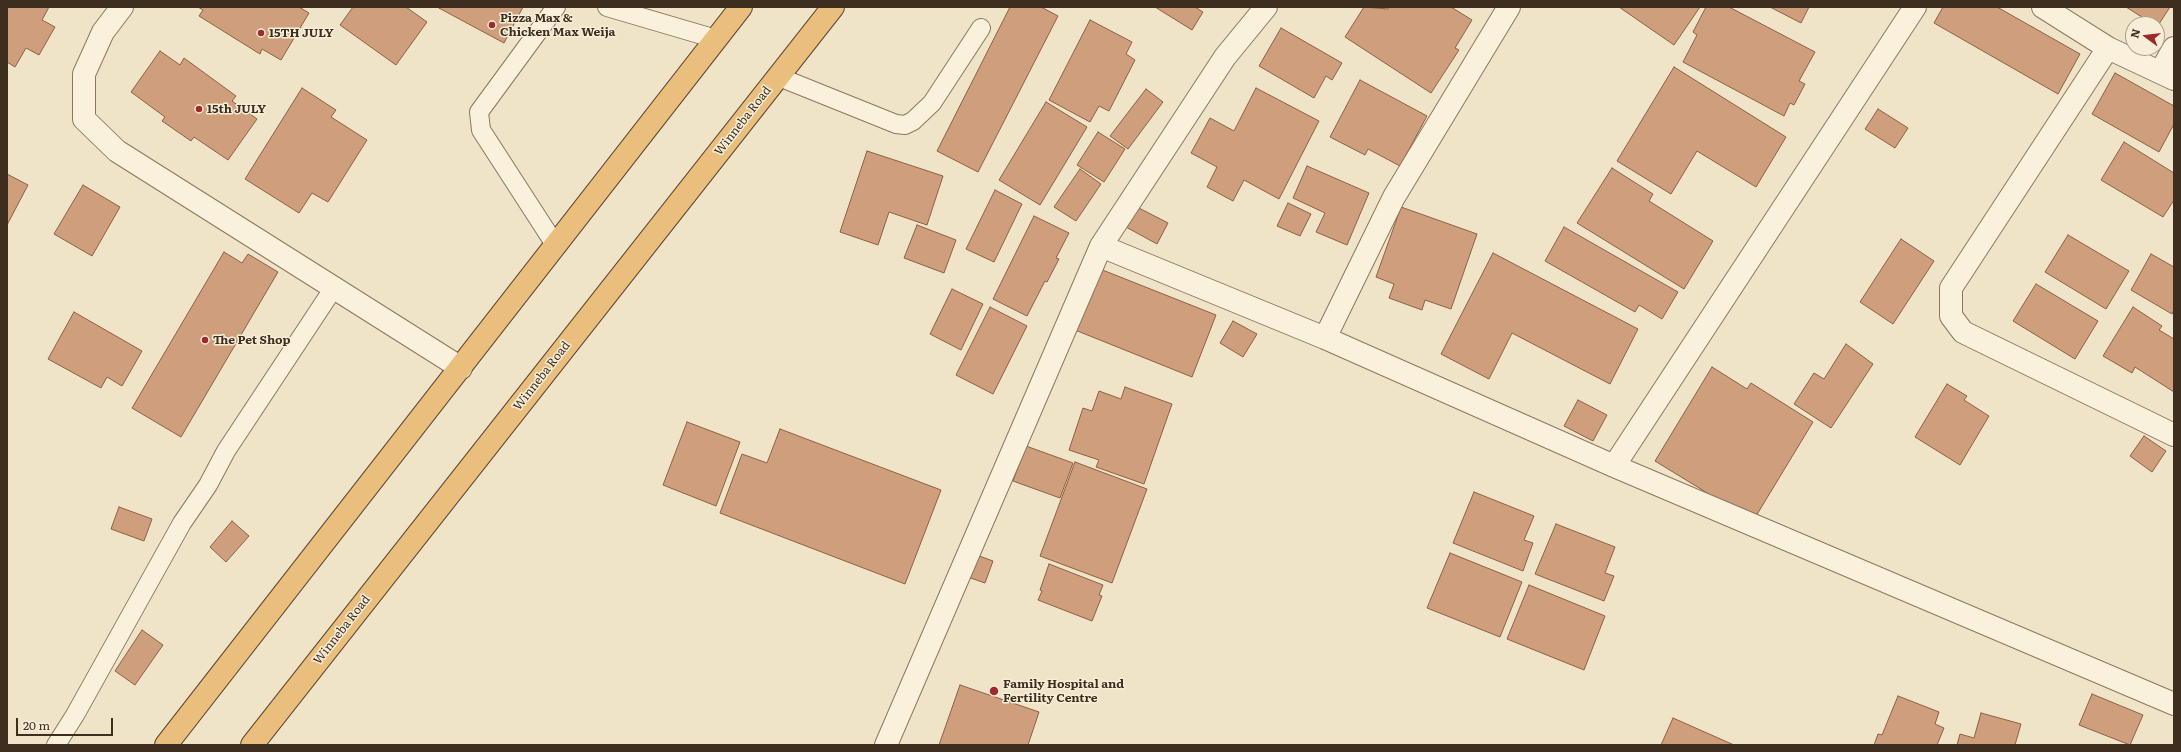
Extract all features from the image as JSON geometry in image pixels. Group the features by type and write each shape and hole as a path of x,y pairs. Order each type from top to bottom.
{"highway":[{"path":"166,745 741,7"},
{"name":"Winneba Road","path":"252,745 833,7"}],"street":[{"path":"122,7 104,32 84,74 84,119 117,151 333,289 461,368"},
{"path":"886,745 1100,246 1226,56 1266,7"},
{"path":"1325,338 1394,197 1509,7"},
{"path":"1614,466 1915,7"},
{"path":"2043,7 2108,48 2167,75 2174,48"},
{"path":"2108,48 1951,288 1951,316 1963,332 2174,435"},
{"path":"1100,246 1325,338 1614,466 2174,704"}],"lane":[{"path":"556,7 479,112 481,130 556,246"},
{"path":"607,7 716,39"},
{"path":"778,77 896,124 905,125 913,121 932,103 982,28"},
{"path":"56,745 182,523 208,485 226,451 333,289"}],"building":[{"path":"7,7 49,7 42,20 55,27 39,55 26,48 15,67 7,62"},
{"name":"15TH JULY","path":"198,7 299,7 309,13 281,60 262,49 260,54 199,16 203,10"},
{"path":"353,7 406,7 427,22 396,65 340,25"},
{"name":"Pizza Max & Chicken Max Weija","path":"437,7 523,7 504,43"},
{"path":"1010,7 1041,7 1058,16 978,172 937,151"},
{"path":"1155,7 1195,7 1203,12 1192,30"},
{"path":"1364,7 1388,9 1389,7 1451,7 1472,20 1455,48 1459,50 1431,93 1345,37"},
{"path":"1619,7 1700,7 1674,45"},
{"path":"1706,7 1729,7 1815,52 1799,81 1805,84 1794,105 1790,103 1784,116 1683,62 1697,35 1693,32"},
{"path":"1770,7 1809,7 1801,23"},
{"path":"1943,7 1997,7 2080,54 2058,94 1934,23"},
{"path":"2126,7 2170,7 2164,16 2140,16"},
{"path":"1090,20 1132,42 1126,54 1135,60 1109,111 1099,106 1090,122 1049,100"},
{"path":"1281,28 1342,63 1332,80 1326,76 1314,98 1259,66"},
{"name":"15th JULY","path":"160,51 180,65 184,58 236,96 232,101 257,119 228,160 194,137 191,141 162,121 165,117 131,92"},
{"path":"1674,67 1786,137 1756,187 1697,151 1671,194 1617,161"},
{"path":"2115,73 2174,106 2174,124 2159,152 2092,114"},
{"path":"1360,80 1427,116 1400,166 1368,149 1365,155 1330,137"},
{"path":"302,88 336,110 331,117 367,140 328,202 312,193 299,213 245,179"},
{"path":"1256,88 1319,121 1279,199 1244,180 1233,201 1207,187 1217,167 1191,153 1210,118 1234,131"},
{"path":"1146,89 1163,102 1128,149 1110,136"},
{"path":"1046,102 1087,127 1040,205 999,180"},
{"path":"1878,109 1908,128 1895,148 1865,129"},
{"path":"1098,132 1125,149 1104,182 1077,165"},
{"path":"2124,142 2174,173 2174,200 2163,217 2101,180"},
{"path":"867,151 943,176 927,225 889,212 878,245 840,232"},
{"path":"1307,166 1369,193 1347,245 1316,232 1325,213 1293,198"},
{"path":"1612,168 1653,194 1649,201 1713,241 1684,289 1577,223"},
{"path":"1080,169 1101,184 1076,221 1054,207"},
{"path":"7,174 28,185 7,225"},
{"path":"83,185 120,207 92,256 54,234"},
{"path":"995,190 1022,204 994,262 966,249"},
{"path":"1288,203 1311,214 1300,236 1277,226"},
{"path":"1137,207 1168,223 1157,244 1126,227"},
{"path":"1401,207 1477,234 1451,309 1425,300 1422,310 1389,298 1394,284 1376,277"},
{"path":"1034,216 1069,233 1056,258 1059,259 1047,282 1045,281 1027,316 993,299"},
{"path":"917,225 956,240 944,273 904,258"},
{"path":"1564,227 1678,292 1662,319 1639,305 1635,312 1545,261"},
{"path":"2068,235 2129,271 2106,309 2045,272"},
{"path":"1901,239 1934,261 1893,324 1860,302"},
{"name":"The Pet Shop","path":"224,252 242,263 248,254 278,272 181,437 132,408"},
{"path":"1493,253 1638,329 1610,384 1512,333 1489,379 1441,354"},
{"path":"2151,254 2174,267 2174,310 2172,314 2131,290"},
{"path":"1100,269 1216,315 1192,377 1075,330"},
{"path":"2036,284 2098,321 2075,359 2013,321"},
{"path":"952,289 983,304 961,350 930,334"},
{"path":"990,307 1027,326 993,394 956,375"},
{"path":"2133,307 2162,326 2159,330 2174,339 2174,392 2135,367 2132,373 2103,356"},
{"path":"74,312 142,351 122,386 107,377 101,388 48,359"},
{"path":"1233,321 1257,334 1243,357 1220,343"},
{"path":"1846,344 1873,364 1831,428 1794,404 1814,373 1824,379"},
{"path":"1712,367 1747,389 1751,383 1813,422 1753,521 1655,461"},
{"path":"1947,384 1967,396 1964,400 1989,416 1960,465 1915,437"},
{"path":"1125,387 1172,404 1144,484 1096,467 1099,460 1069,450 1083,408 1092,411 1099,391 1121,399"},
{"path":"1578,400 1607,415 1593,441 1564,426"},
{"path":"687,422 740,442 716,506 663,485"},
{"path":"780,429 941,490 905,584 720,513 742,454 767,463"},
{"path":"2144,436 2166,451 2152,472 2130,456"},
{"path":"1026,446 1073,463 1060,498 1013,481"},
{"path":"1075,462 1147,489 1112,583 1040,556"},
{"path":"1474,492 1534,516 1524,540 1533,543 1523,571 1453,543"},
{"path":"119,507 152,519 144,541 111,529"},
{"path":"232,521 249,536 226,562 210,547"},
{"path":"1556,524 1615,547 1605,573 1614,576 1604,601 1535,574"},
{"path":"1450,553 1522,582 1500,637 1427,608"},
{"path":"974,554 993,561 985,583 965,576"},
{"path":"1049,564 1103,585 1099,595 1102,596 1092,621 1038,600"},
{"path":"1529,585 1605,616 1584,670 1507,639"},
{"path":"142,630 163,645 135,685 115,671"},
{"path":"960,685 1039,712 1028,745 939,745"},
{"path":"2092,694 2143,715 2130,745 2079,725"},
{"path":"1898,696 1939,712 1935,724 1944,728 1937,745 1874,745 1878,734 1882,735"},
{"path":"1981,713 2021,724 2015,745 1957,745 1960,734 1974,738"},
{"path":"1673,718 1734,745 1661,745"}],"place":[{"name":"Pizza Max & Chicken Max Weija","path":"492,25"},
{"name":"15TH JULY","path":"261,33"},
{"name":"15th JULY","path":"199,109"},
{"name":"The Pet Shop","path":"205,340"},
{"name":"Family Hospital and Fertility Centre","path":"994,691"}]}
